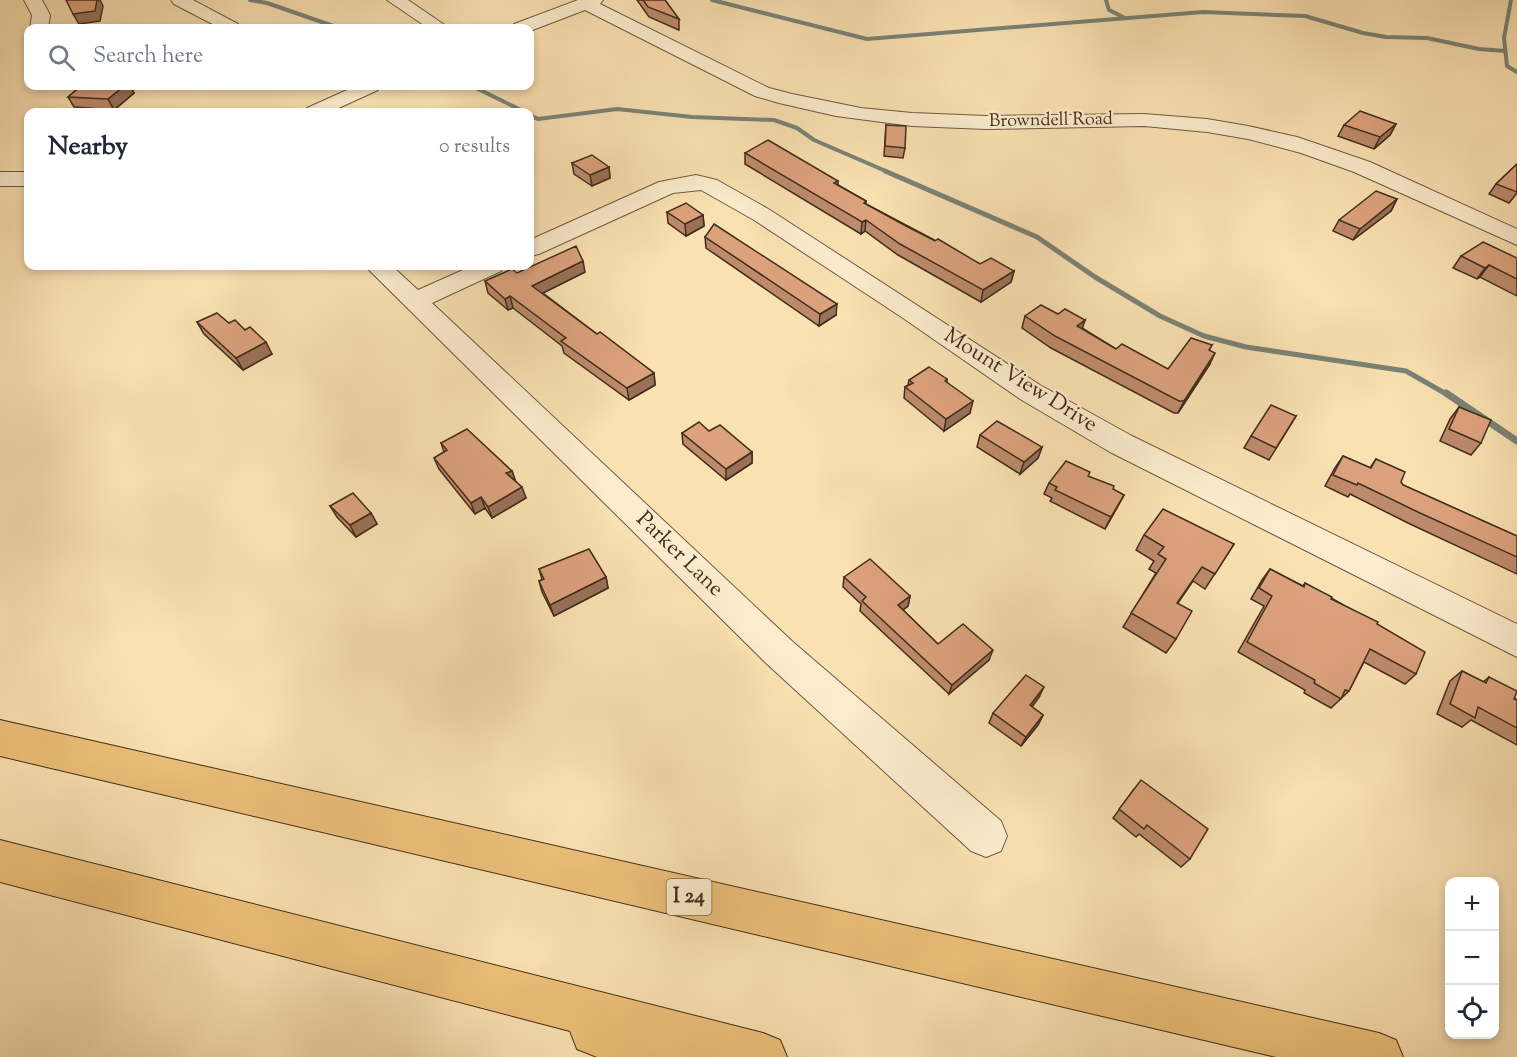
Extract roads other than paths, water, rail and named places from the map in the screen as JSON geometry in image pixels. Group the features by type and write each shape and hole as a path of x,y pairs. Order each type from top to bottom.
{"highway":[{"name":"I 24","path":"0,738 1379,1057"},
{"path":"0,861 763,1057"},
{"path":"435,973 659,1057"}],"street":[{"path":"33,0 41,15 40,24"},
{"path":"180,0 225,24"},
{"path":"396,0 434,24"},
{"path":"531,24 590,2"},
{"name":"Browndell Road","path":"590,2 762,92 791,101 823,108 913,120 964,123 1145,120 1250,132 1309,148 1371,171 1517,238"},
{"path":"322,108 355,90"},
{"path":"343,108 358,90"},
{"path":"0,179 24,179"},
{"name":"Mount View Drive","path":"534,247 667,187 696,182 709,185 762,215 1030,392 1121,444 1517,641"},
{"name":"Parker Lane","path":"382,270 780,653 986,836"},
{"path":"416,300 483,270"}],"waterway":[{"path":"250,0 267,3 327,24"},
{"path":"712,0 867,39 1203,12 1305,16 1363,33 1386,37 1427,38 1479,49 1505,51"},
{"path":"1106,0 1109,10 1123,17"},
{"path":"1511,0 1504,38 1507,66 1517,72"},
{"path":"480,90 517,108"},
{"path":"534,117 538,119 617,109 692,117 774,120 797,128 814,140 888,172"},
{"path":"885,171 1037,237 1095,277 1160,316 1204,336 1246,347 1406,371 1448,395"},
{"path":"1446,393 1517,441"}]}
